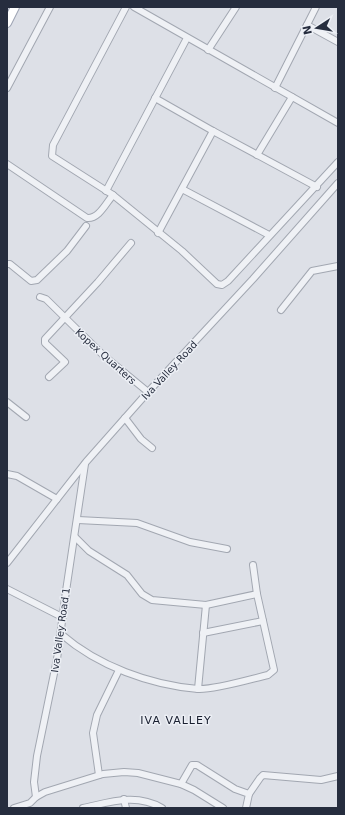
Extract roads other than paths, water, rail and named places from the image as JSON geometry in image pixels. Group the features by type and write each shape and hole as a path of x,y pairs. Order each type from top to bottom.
{"main road":[{"path":"7,23 15,7"}],"street":[{"path":"7,88 50,7"},
{"path":"126,7 51,151 52,156 57,161 113,195 182,251 209,277 222,285 228,282 269,235 317,187 338,162"},
{"path":"134,7 186,38 338,123"},
{"path":"208,50 236,7"},
{"path":"275,88 316,7"},
{"path":"307,25 338,42"},
{"path":"106,191 186,38"},
{"path":"257,155 292,97"},
{"path":"155,98 317,187"},
{"path":"158,233 213,131"},
{"path":"7,164 87,218 95,217 113,195"},
{"name":"Iva Valley Road","path":"7,563 86,462 124,418 253,279 338,183"},
{"path":"182,189 269,235"},
{"path":"7,264 10,264 31,281 38,280 67,251 86,226"},
{"path":"49,377 64,362 45,342 46,337 66,318 131,243"},
{"path":"281,310 312,271 338,266"},
{"name":"Kopex Quarters","path":"40,297 46,299 103,355 148,392"},
{"path":"7,402 26,417"},
{"path":"124,418 141,439 152,448"},
{"name":"Iva Valley Road 1","path":"36,797 34,782 37,756 61,634 62,617 86,462"},
{"path":"7,474 17,476 57,499"},
{"path":"78,520 137,523 190,542 227,549"},
{"path":"75,536 89,551 127,575 142,594 152,600 206,605 257,594"},
{"path":"61,634 104,664 164,683 198,689 243,681 271,673 274,670 257,594 253,565"},
{"path":"7,589 62,617"},
{"path":"198,689 206,605"},
{"path":"203,633 263,621"},
{"path":"99,775 93,733 98,715 119,670"},
{"path":"181,784 189,768 194,764 235,789 250,794"},
{"path":"14,808 32,806 36,797 45,792 99,775 124,772 138,773 181,784 194,790 223,808"},
{"path":"246,808 250,794 263,775 321,780 338,776"},
{"path":"124,799 126,808"},
{"path":"83,808 124,799 153,802 162,808"}],"district":[{"name":"IVA VALLEY","path":"176,720"}]}
